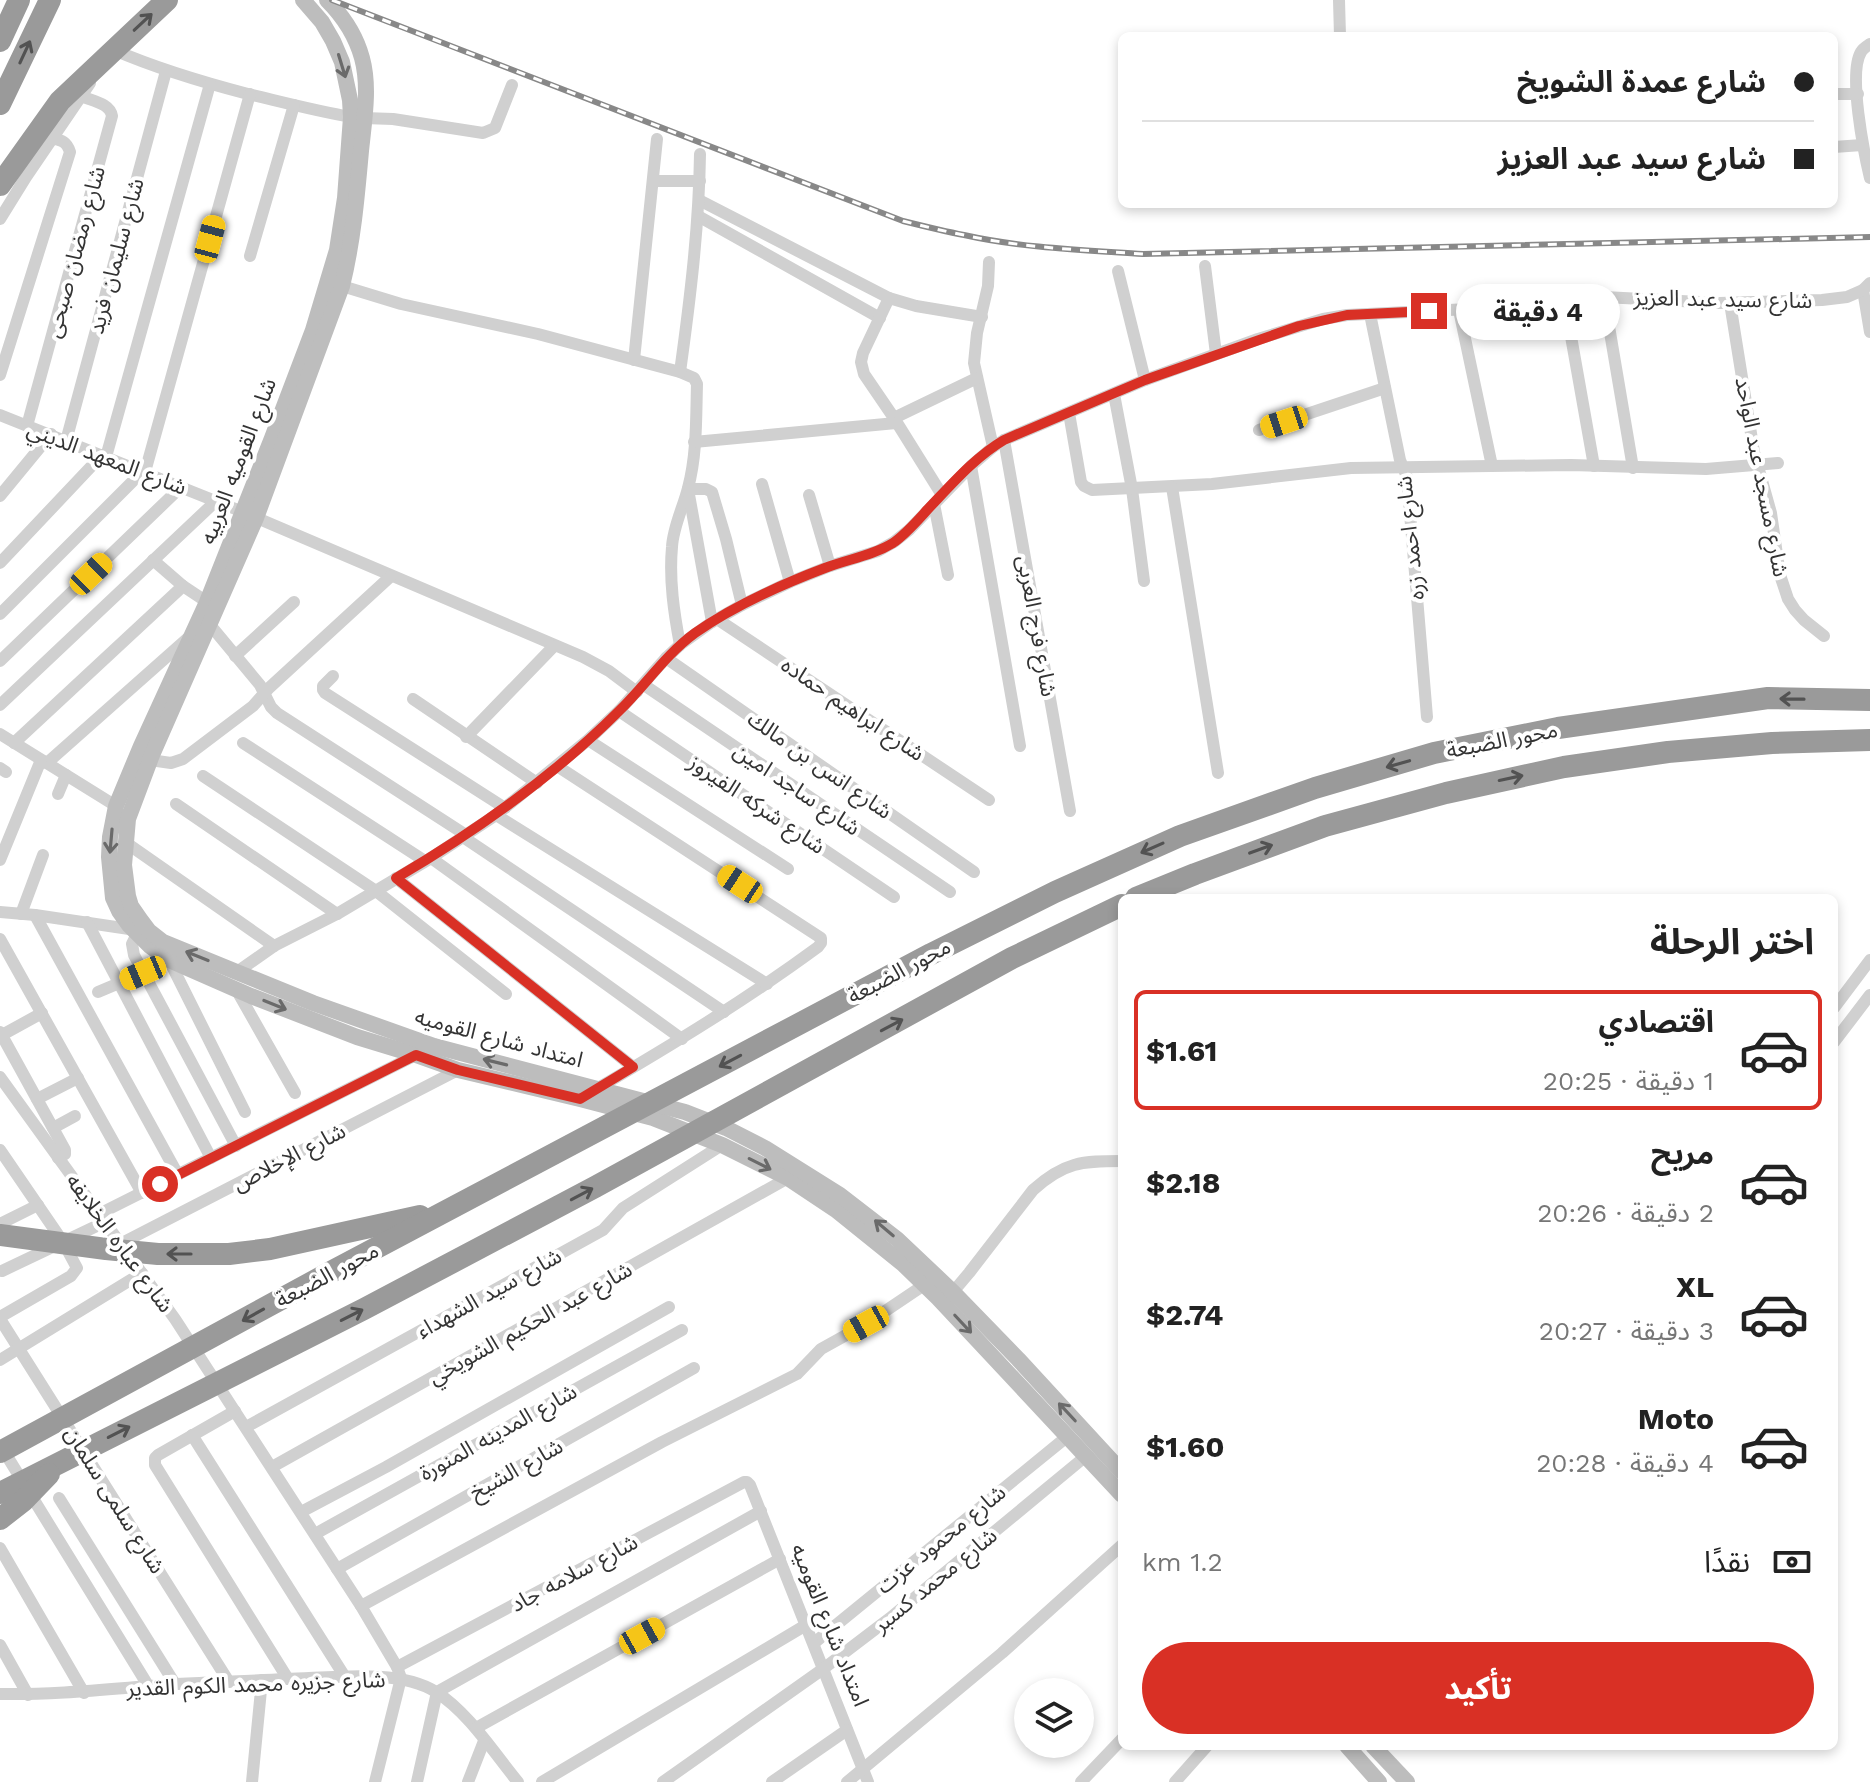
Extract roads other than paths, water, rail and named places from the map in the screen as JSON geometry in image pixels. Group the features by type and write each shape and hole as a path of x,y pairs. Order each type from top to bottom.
{"highway":[{"path":"0,41 19,0"},
{"path":"0,104 50,0"},
{"path":"0,185 60,101 167,0"},
{"name":"محور الضبعة","path":"0,1452 798,1024 980,929 1180,836 1315,788 1434,753 1558,728 1768,698 1870,700"},
{"name":"محور الضبعة","path":"1146,894 1325,826 1446,793 1564,767 1772,743 1870,740"},
{"name":"محور الضبعة","path":"0,1493 364,1309 595,1187 1012,958 1118,907"},
{"path":"0,1235 158,1254 229,1254 270,1249 448,1209"},
{"path":"0,1519 41,1484 56,1464"}],"street":[{"name":"شارع القوميه العربيه","path":"140,931 128,896 124,865 131,810 206,614 342,286 350,251 357,198 357,118 333,41 303,0"},
{"name":"شارع القوميه العربيه","path":"140,931 119,911 113,898 110,837 116,806 249,515 332,270 357,118 365,88 363,60 351,32 327,0"},
{"path":"1339,0 1340,32"},
{"path":"1870,44 1860,52 1857,61 1858,94 1865,115 1862,145 1870,178"},
{"path":"0,219 51,138 114,50 166,71 294,105 357,118 393,119 483,133 495,128 512,85"},
{"name":"شارع سليمان فريد","path":"66,441 166,71"},
{"path":"0,563 104,456 210,84"},
{"path":"0,614 144,472 250,94"},
{"path":"1838,94 1858,94"},
{"name":"شارع رمضان صبحى","path":"27,426 112,116 108,107 81,96"},
{"path":"250,256 294,105"},
{"path":"0,375 70,152 68,144 51,138"},
{"path":"634,360 657,139"},
{"path":"1838,147 1862,145"},
{"path":"680,372 698,216 700,154"},
{"path":"653,181 700,181"},
{"path":"699,200 889,298 916,306 982,317"},
{"path":"698,216 880,318"},
{"name":"شارع فرج العربى","path":"989,262 988,286 974,348 974,363 998,444 1070,811"},
{"path":"1205,266 1216,354"},
{"path":"1118,271 1145,380"},
{"path":"342,286 401,304 538,334 694,378 697,384 694,442 688,489 672,542 671,560 680,645"},
{"path":"1866,286 1870,332"},
{"name":"شارع سيد عبد العزيز","path":"237,981 274,946 376,891 500,812 588,740 641,688 666,658 715,620 790,582 878,551 909,530 971,466 998,444 1145,380 1323,319 1459,310 1564,297 1730,303 1822,300 1847,297 1866,286"},
{"path":"1564,297 1594,466"},
{"path":"1604,297 1633,468"},
{"path":"889,298 861,362 864,374 895,420 938,500 948,575"},
{"name":"شارع مسجد عبد الواحد","path":"1730,303 1757,465 1767,496 1783,587 1804,620 1824,636"},
{"path":"1459,310 1492,466"},
{"name":"شارع احمد زره","path":"1370,314 1407,477 1427,717"},
{"path":"694,442 895,420 977,378"},
{"path":"1259,430 1385,388"},
{"path":"1114,394 1132,489 1144,581"},
{"path":"1069,413 1081,482 1092,490 1223,483 1329,469 1594,466 1706,469 1778,463"},
{"name":"شارع المعهد الديني","path":"0,415 216,501 583,657 641,688"},
{"path":"0,496 51,434"},
{"path":"971,466 1020,746"},
{"path":"762,484 790,582"},
{"path":"0,661 181,487"},
{"path":"1172,487 1218,773"},
{"path":"688,489 712,492 742,605"},
{"path":"688,489 715,620"},
{"path":"809,495 830,566"},
{"path":"0,705 216,501"},
{"path":"153,560 183,586 206,614 277,713 724,1012"},
{"path":"150,760 171,763 183,759 253,706 264,692 391,576"},
{"path":"14,743 183,586"},
{"path":"235,656 294,602"},
{"name":"شارع ابراهيم حماده","path":"715,620 989,800"},
{"path":"0,860 44,762 192,634"},
{"path":"466,737 554,646"},
{"name":"شارع انس بن مالك","path":"666,658 974,872"},
{"path":"333,676 323,686 325,693 500,812 767,984"},
{"name":"شارع ساجد امين","path":"641,688 950,892"},
{"path":"413,699 537,783"},
{"name":"شارع شركه الفيروز","path":"619,711 894,897"},
{"path":"0,734 116,806"},
{"path":"588,740 788,869"},
{"path":"243,743 428,860 682,1039"},
{"path":"557,766 821,938 818,947 767,984 580,1099"},
{"path":"58,794 66,775"},
{"path":"203,776 376,891 506,994"},
{"path":"176,804 337,914"},
{"path":"125,842 274,946"},
{"path":"21,914 43,855"},
{"path":"396,878 633,1067"},
{"name":"امتداد شارع القوميه","path":"0,912 140,931 357,1037 458,1070 653,1118 722,1145 788,1178 861,1228 894,1255 1118,1491"},
{"path":"35,915 178,1175"},
{"path":"87,922 211,1158"},
{"path":"140,931 132,944 132,952 236,1146"},
{"name":"امتداد شارع القوميه","path":"140,931 150,946 169,960 313,1003 434,1046 685,1112 765,1148 819,1181 897,1239 1018,1359 1118,1468"},
{"path":"0,939 142,1193"},
{"path":"169,960 245,1112"},
{"path":"1838,1003 1870,960"},
{"path":"98,992 143,973"},
{"path":"237,981 295,1093"},
{"path":"1838,1037 1870,995"},
{"path":"42,1013 1,1034 66,1151 58,1158"},
{"path":"2,1271 63,1242 142,1193 416,1055"},
{"name":"شارع الإخلاص","path":"120,1244 458,1070"},
{"name":"شارع عباره الخلايفه","path":"0,1077 175,1319 361,1606 399,1673"},
{"path":"37,1099 78,1078"},
{"path":"53,1128 75,1116"},
{"name":"شارع سيد الشهداء","path":"246,1427 603,1230 623,1208 722,1145"},
{"path":"0,1150 6,1170 38,1205 77,1264 75,1272 0,1318"},
{"path":"953,1292 1045,1179 1085,1161 1118,1161"},
{"name":"شارع عبد الحكيم الشويخي","path":"272,1467 788,1178"},
{"path":"0,1224 38,1205"},
{"path":"0,1360 142,1273"},
{"path":"361,1606 662,1442 797,1374 821,1349 866,1324 924,1285"},
{"path":"301,1512 669,1307"},
{"name":"شارع سلمى سلمان","path":"0,1318 229,1682"},
{"name":"شارع المدينه المنورة","path":"315,1534 682,1330"},
{"name":"شارع الشيخ","path":"337,1569 694,1368"},
{"path":"235,1411 158,1455 155,1465 288,1679"},
{"path":"192,1435 345,1677"},
{"name":"شارع محمود عزت","path":"814,1643 1068,1436"},
{"path":"0,1445 149,1687"},
{"name":"شارع محمد كسبر","path":"663,1782 890,1618 1086,1456"},
{"name":"شارع سلامه جاد","path":"399,1673 744,1482 750,1485"},
{"name":"امتداد شارع القوميه","path":"750,1485 866,1776"},
{"path":"59,1498 175,1684"},
{"path":"417,1782 437,1692 761,1511"},
{"path":"0,1548 84,1693"},
{"path":"847,1782 866,1776 1118,1549"},
{"path":"476,1728 780,1559"},
{"path":"542,1782 806,1625"},
{"path":"0,1645 28,1695"},
{"path":"375,1782 399,1673"},
{"name":"شارع جزيره محمد الكوم القدير","path":"0,1694 84,1693 175,1684 399,1673 437,1692 476,1728 517,1782"},
{"path":"252,1782 262,1680"},
{"path":"772,1782 847,1730"},
{"path":"468,1782 484,1741"},
{"path":"1081,1782 1118,1743"},
{"path":"1175,1782 1203,1750"},
{"path":"1350,1750 1373,1780 1385,1760"},
{"path":"1376,1750 1407,1782"}],"railway":[{"path":"332,0 903,221 1008,243 1143,254 1870,237"}]}
